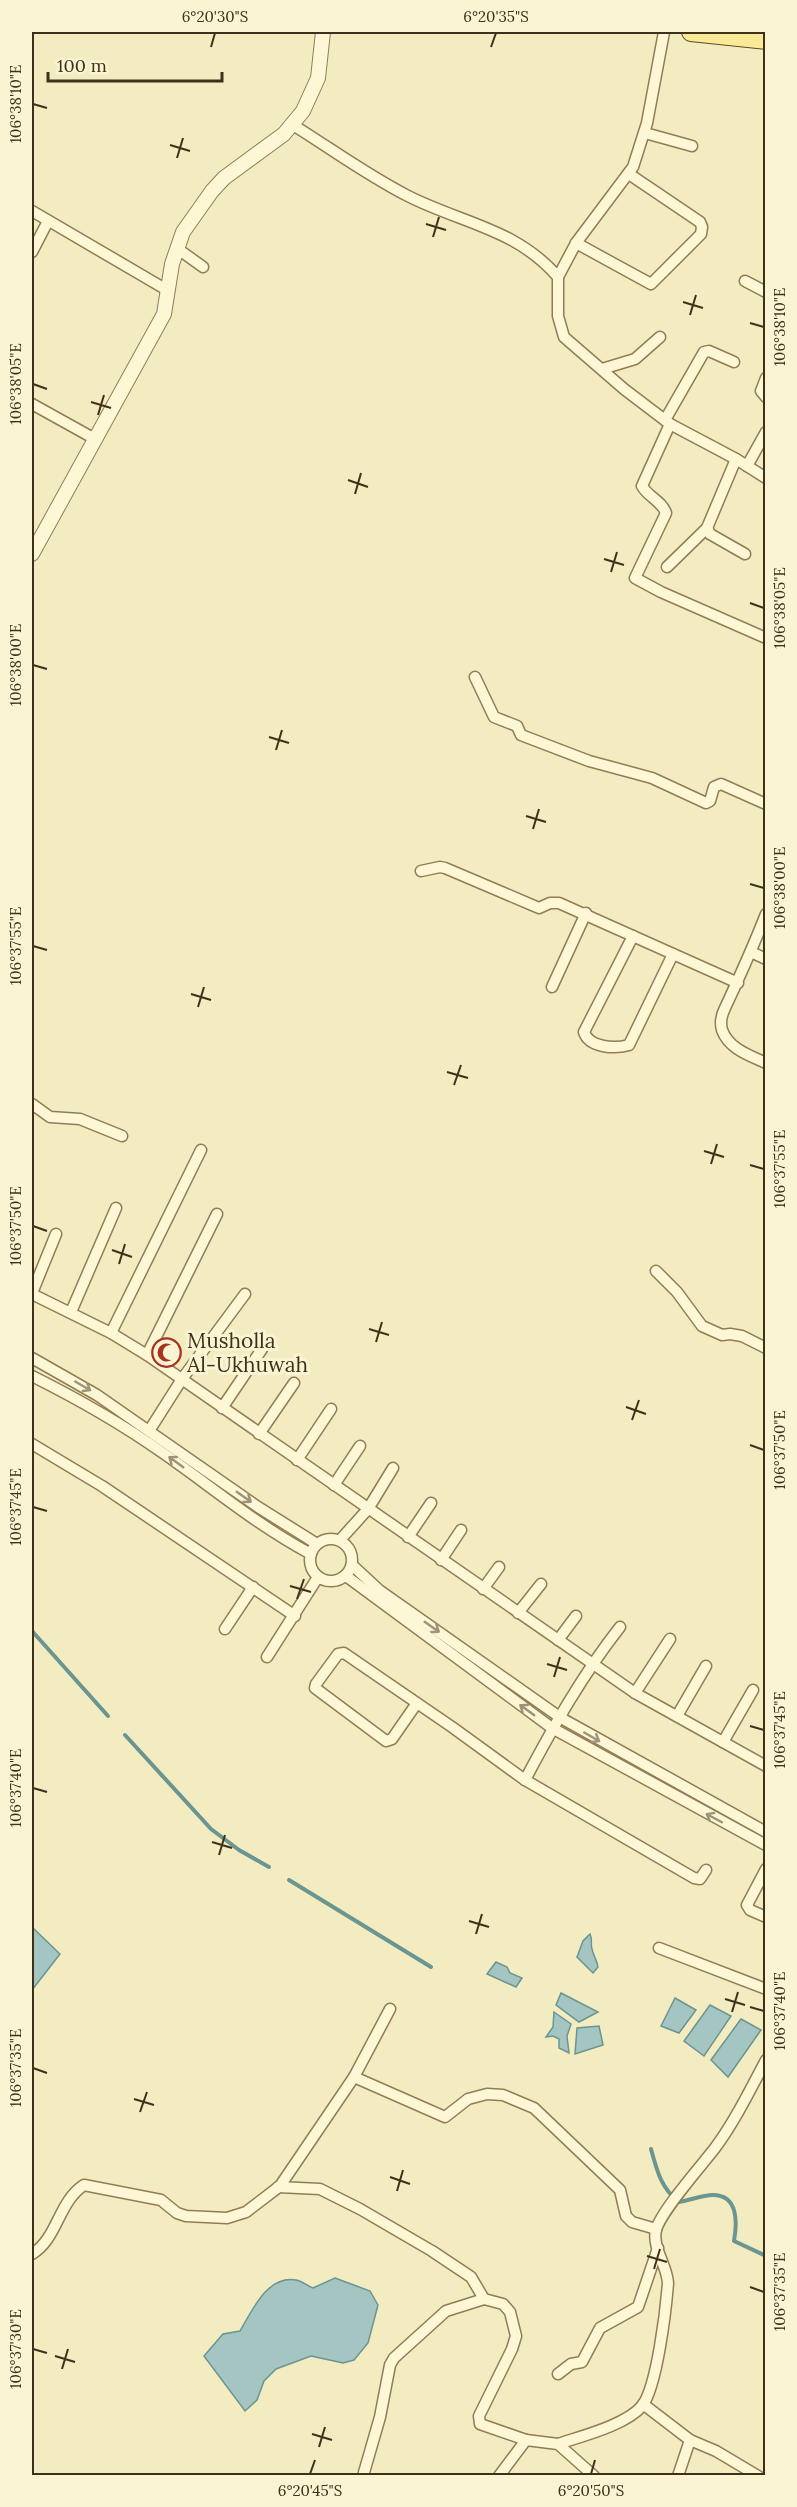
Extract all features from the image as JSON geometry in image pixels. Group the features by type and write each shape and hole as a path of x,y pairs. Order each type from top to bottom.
{"main road":[{"path":"691,32 765,40"}],"street":[{"path":"32,554 164,314 167,307 167,290 172,264 183,232 224,178 293,125 303,111 318,78 323,32"},
{"path":"664,32 645,133 629,174 576,243 558,277 558,316 561,332 624,389 668,422 736,459 765,478"},
{"path":"293,125 407,195 517,241 558,277"},
{"path":"645,133 692,146"},
{"path":"576,243 651,284 700,234 702,227 700,222 629,174"},
{"path":"32,211 167,290"},
{"path":"32,252 48,221"},
{"path":"178,249 203,267"},
{"path":"745,281 765,292"},
{"path":"602,369 635,359 660,337"},
{"path":"734,363 709,351 704,352 668,422 642,486 644,491 664,507 666,513 635,578 661,592 765,638"},
{"path":"765,378 761,391 765,398"},
{"path":"32,404 95,439"},
{"path":"747,466 765,432"},
{"path":"667,567 707,528 736,459"},
{"path":"707,528 710,534 746,554"},
{"path":"475,676 494,717 517,726 521,735 589,761 652,778 706,803 710,801 714,787 721,784 765,804"},
{"path":"421,871 440,867 535,907 539,908 554,902 586,913 738,983"},
{"path":"552,987 586,913"},
{"path":"765,914 738,983 724,1009 721,1023 723,1032 736,1048 765,1063"},
{"path":"633,936 584,1032 586,1038 592,1043 618,1048 629,1045 673,954"},
{"path":"751,952 765,959"},
{"path":"32,1104 50,1116 80,1119 122,1136"},
{"path":"111,1333 201,1150"},
{"path":"71,1312 116,1208"},
{"path":"147,1355 216,1214"},
{"path":"56,1234 32,1293 111,1333 147,1355 635,1693 765,1765"},
{"path":"656,1271 677,1292 702,1326 722,1335 737,1334 765,1348"},
{"path":"149,1431 182,1379 245,1294"},
{"path":"222,1408 264,1346"},
{"path":"32,1359 97,1395 258,1507 317,1544"},
{"path":"46,1365 35,1378 160,1451 281,1538 311,1554"},
{"path":"259,1434 294,1383"},
{"path":"297,1460 332,1409"},
{"path":"32,1444 102,1486 295,1616"},
{"path":"334,1485 360,1446"},
{"path":"340,1540 368,1509 393,1468"},
{"path":"408,1537 431,1503"},
{"path":"441,1560 461,1530"},
{"path":"328,1539 340,1540 350,1548 352,1566 346,1576 329,1581 318,1577 311,1566 311,1554 317,1544 328,1539"},
{"path":"352,1566 379,1590 561,1718 765,1832"},
{"path":"483,1589 499,1567"},
{"path":"346,1576 552,1728 765,1845"},
{"path":"267,1657 318,1577"},
{"path":"518,1613 541,1584"},
{"path":"225,1629 253,1587"},
{"path":"558,1640 576,1616"},
{"path":"525,1780 552,1728 561,1718 592,1662 620,1627"},
{"path":"635,1693 670,1639"},
{"path":"417,1703 393,1739 386,1741 315,1688 341,1653 417,1703 525,1780 694,1878 700,1879 706,1870"},
{"path":"677,1716 706,1666"},
{"path":"723,1742 753,1690"},
{"path":"765,1869 747,1905 750,1910 765,1917"},
{"path":"659,1948 765,1989"},
{"path":"32,2254 44,2246 51,2237 63,2210 77,2189 84,2185 161,2200 177,2213 186,2216 237,2217 246,2212 278,2187 354,2077 390,2010"},
{"path":"363,2475 380,2416 390,2365 394,2358 439,2315 484,2300 499,2302 507,2307 514,2323 516,2337 478,2420 483,2427 526,2440 558,2444 628,2417 644,2404 663,2331 668,2283 668,2275 658,2248 656,2229 724,2135 765,2060"},
{"path":"354,2077 445,2117 473,2097 488,2094 503,2095 534,2108 620,2190 626,2216 632,2222 656,2229"},
{"path":"278,2187 320,2189 360,2209 471,2277 484,2300"},
{"path":"558,2374 571,2364 582,2362 600,2328 638,2307 658,2248"},
{"path":"644,2404 690,2440 716,2451 758,2475"},
{"path":"499,2475 526,2440"},
{"path":"678,2475 690,2440"},
{"path":"558,2444 594,2475"}],"water":[{"path":"32,1927 60,1954 32,1990"},
{"path":"590,1934 598,1967 593,1973 577,1957 583,1941"},
{"path":"496,1962 507,1967 510,1973 522,1978 516,1987 487,1974"},
{"path":"561,1993 598,2012 579,2022 556,2005"},
{"path":"675,1998 696,2010 679,2033 661,2026"},
{"path":"710,2005 731,2016 704,2056 684,2041"},
{"path":"554,2012 571,2024 567,2036 569,2053 559,2048 559,2039 553,2036 546,2037 553,2027"},
{"path":"741,2019 761,2030 728,2077 711,2060"},
{"path":"599,2026 603,2045 575,2054 577,2028"},
{"path":"335,2278 370,2291 378,2305 368,2343 354,2360 343,2363 311,2356 276,2369 264,2381 257,2400 245,2411 204,2356 223,2334 240,2331 255,2305 277,2283 296,2280 313,2288"}],"waterway":[{"path":"32,1631 108,1716"},
{"path":"125,1735 211,1829 239,1850 269,1867"},
{"path":"289,1880 431,1967"},
{"path":"651,2149 660,2178 673,2197 679,2202 713,2195 728,2200 736,2219 734,2241 766,2256"}],"place":[{"name":"Musholla Al-Ukhuwah","path":"166,1352"}]}
